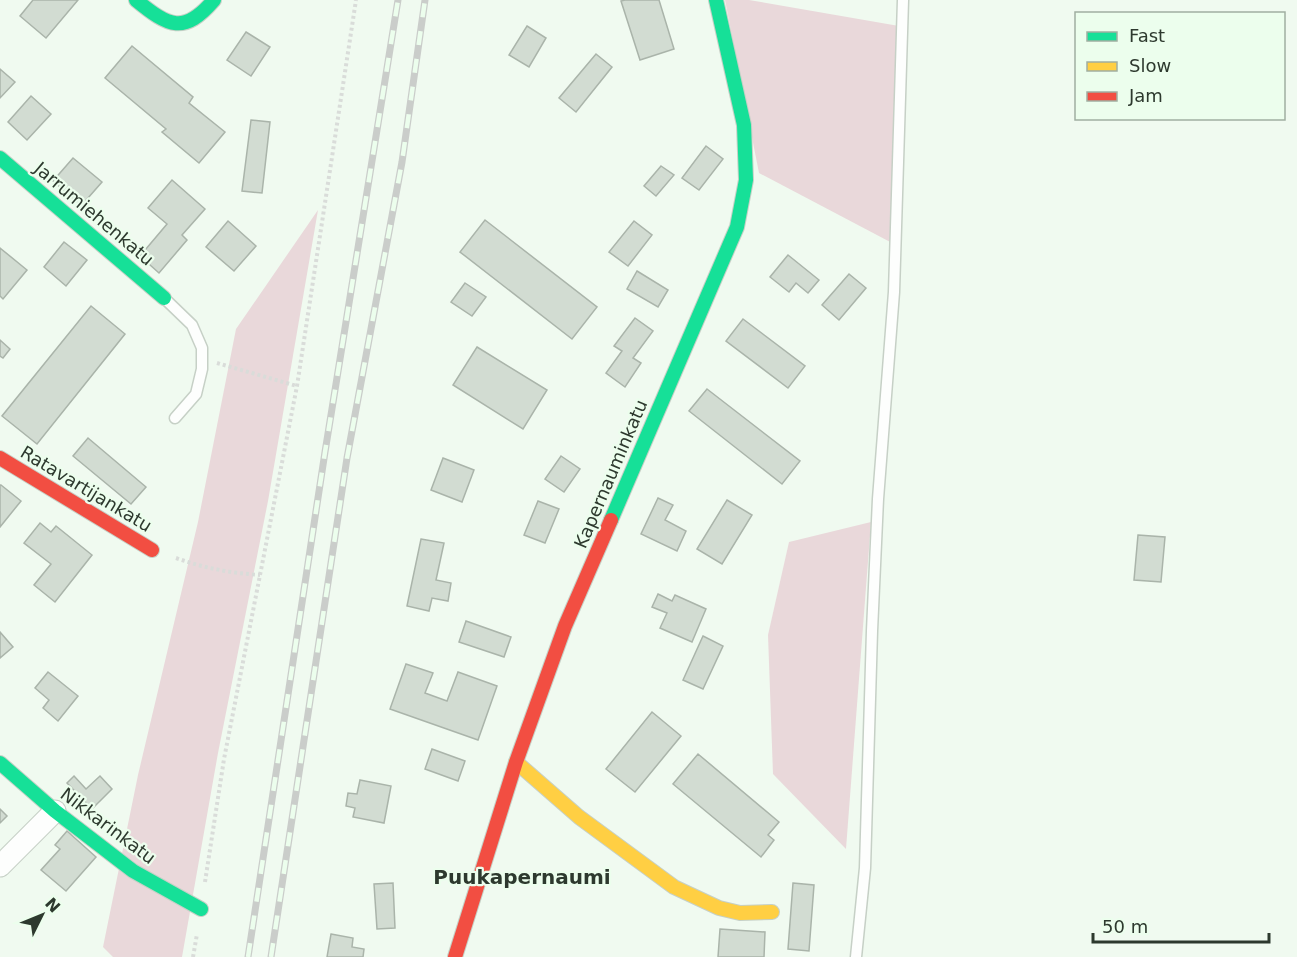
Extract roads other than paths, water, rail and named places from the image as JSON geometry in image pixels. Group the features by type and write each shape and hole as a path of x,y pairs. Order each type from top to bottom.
{"street":[{"path":"136,0 153,15 175,25 193,22 214,0"},
{"name":"Kapernauminkatu","path":"455,957 516,762 565,626 737,227 746,180 744,124 717,0"},
{"name":"Jarrumiehenkatu","path":"0,158 164,298"},
{"name":"Ratavartijankatu","path":"0,458 152,550"},
{"path":"516,762 540,785 593,828 646,868 690,897 736,912 772,912"},
{"name":"Nikkarinkatu","path":"0,763 55,811 133,871 201,909"},
{"path":"0,866 55,811"}],"lane":[{"path":"856,957 865,868 878,499 894,292 903,0"},
{"path":"164,298 192,325 202,348 203,357 196,394 175,418"}],"railway":[{"path":"248,957 325,452 398,0"},
{"path":"271,957 347,458 402,162 425,0"}],"district":[{"name":"Puukapernaumi","path":"522,877"}]}
